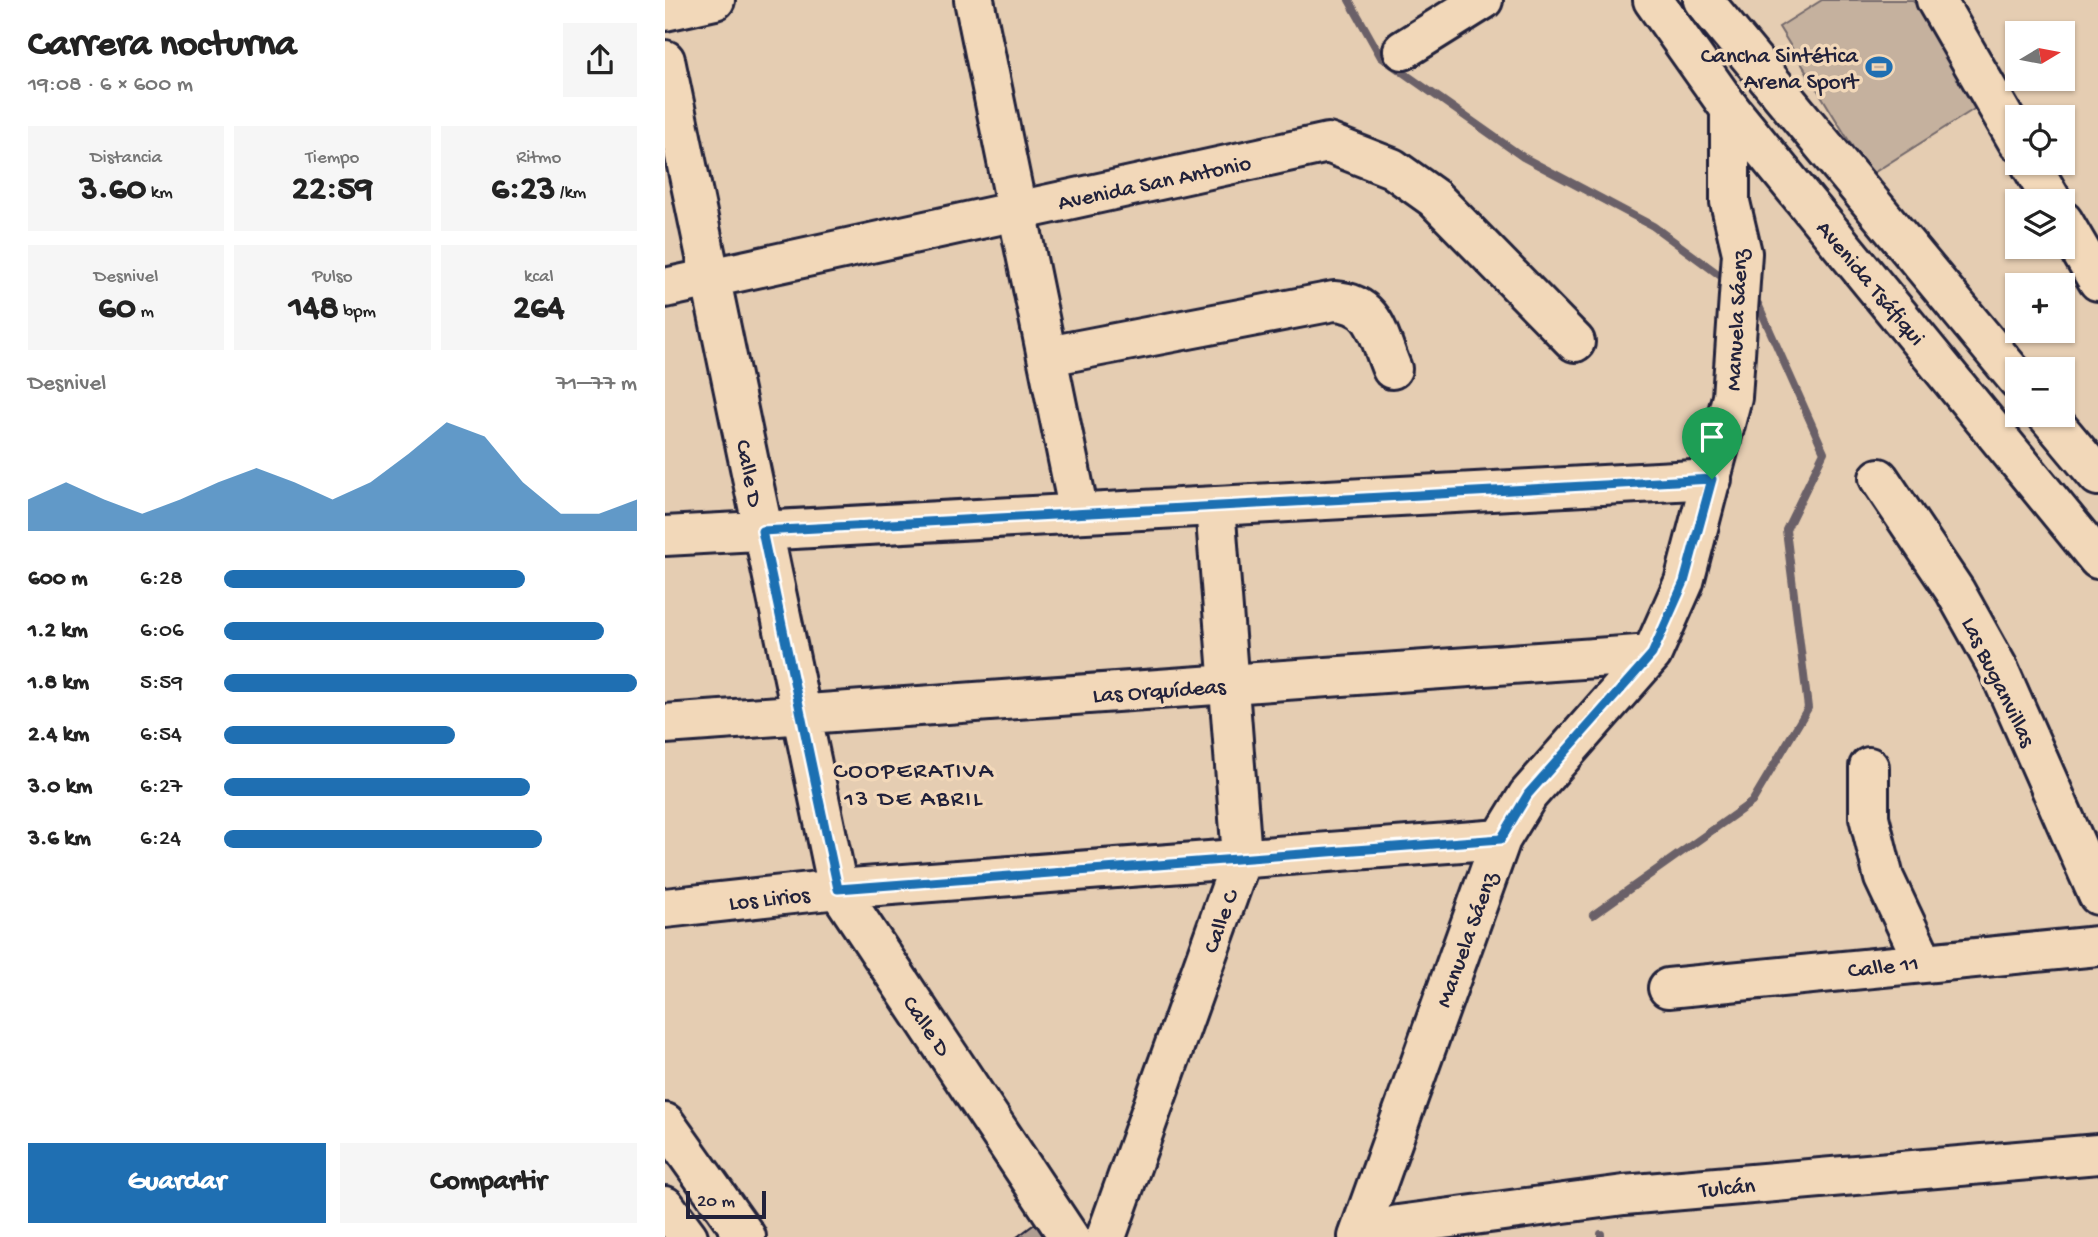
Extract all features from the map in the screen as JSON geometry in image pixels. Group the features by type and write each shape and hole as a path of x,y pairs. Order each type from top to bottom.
{"street":[{"path":"665,11 715,0"},
{"path":"974,0 1079,513"},
{"path":"1403,50 1483,0"},
{"name":"Avenida Tsáfiqui","path":"1653,0 1730,109 2098,559"},
{"path":"1936,0 2005,119"},
{"path":"1708,1 2005,364"},
{"name":"Calle D","path":"665,60 838,889 1069,1237"},
{"name":"Manuela Sáenz","path":"1358,1237 1501,839 1528,794 1652,654 1684,582 1733,397 1742,253 1730,202 1730,109"},
{"name":"Avenida San Antonio","path":"665,288 1328,143 1392,168 1434,198 1575,342"},
{"path":"2075,242 2098,281"},
{"path":"1048,356 1334,301 1352,302 1370,314 1392,369"},
{"path":"2057,427 2098,476"},
{"name":"Las Buganvillas","path":"1879,478 1955,591 1998,668 2098,895"},
{"path":"665,536 1712,479"},
{"name":"Calle C","path":"1106,1237 1242,857 1215,506"},
{"name":"Las Orquídeas","path":"665,724 1652,654"},
{"path":"1869,767 1869,817 1884,878 1923,961"},
{"name":"Los Lirios","path":"665,908 838,889 1501,839"},
{"name":"Calle 11","path":"1668,988 2098,946"},
{"path":"665,1124 746,1237"},
{"name":"Tulcán","path":"1358,1237 1398,1226 1624,1195 2098,1154"},
{"path":"665,1206 688,1237"}],"shaded area":[{"name":"Cancha Sintética Arena Sport","path":"1822,0 1913,0 1979,106 1870,175 1779,27"}],"building":[{"path":"1036,1223 1047,1237 1017,1237"}],"waterway":[{"path":"1349,0 1381,57 1523,157 1653,226 1729,282"},
{"path":"1593,915 1752,802 1808,708 1786,530 1824,452 1758,304 1750,298"}],"place":[{"name":"Cancha Sintética Arena Sport","path":"1879,67"}],"district":[{"name":"COOPERATIVA 13 DE ABRIL","path":"914,783"}],"route":[{"path":"1712,479 1684,582 1652,654 1528,794 1501,839 838,889 762,531 1712,479"}]}
